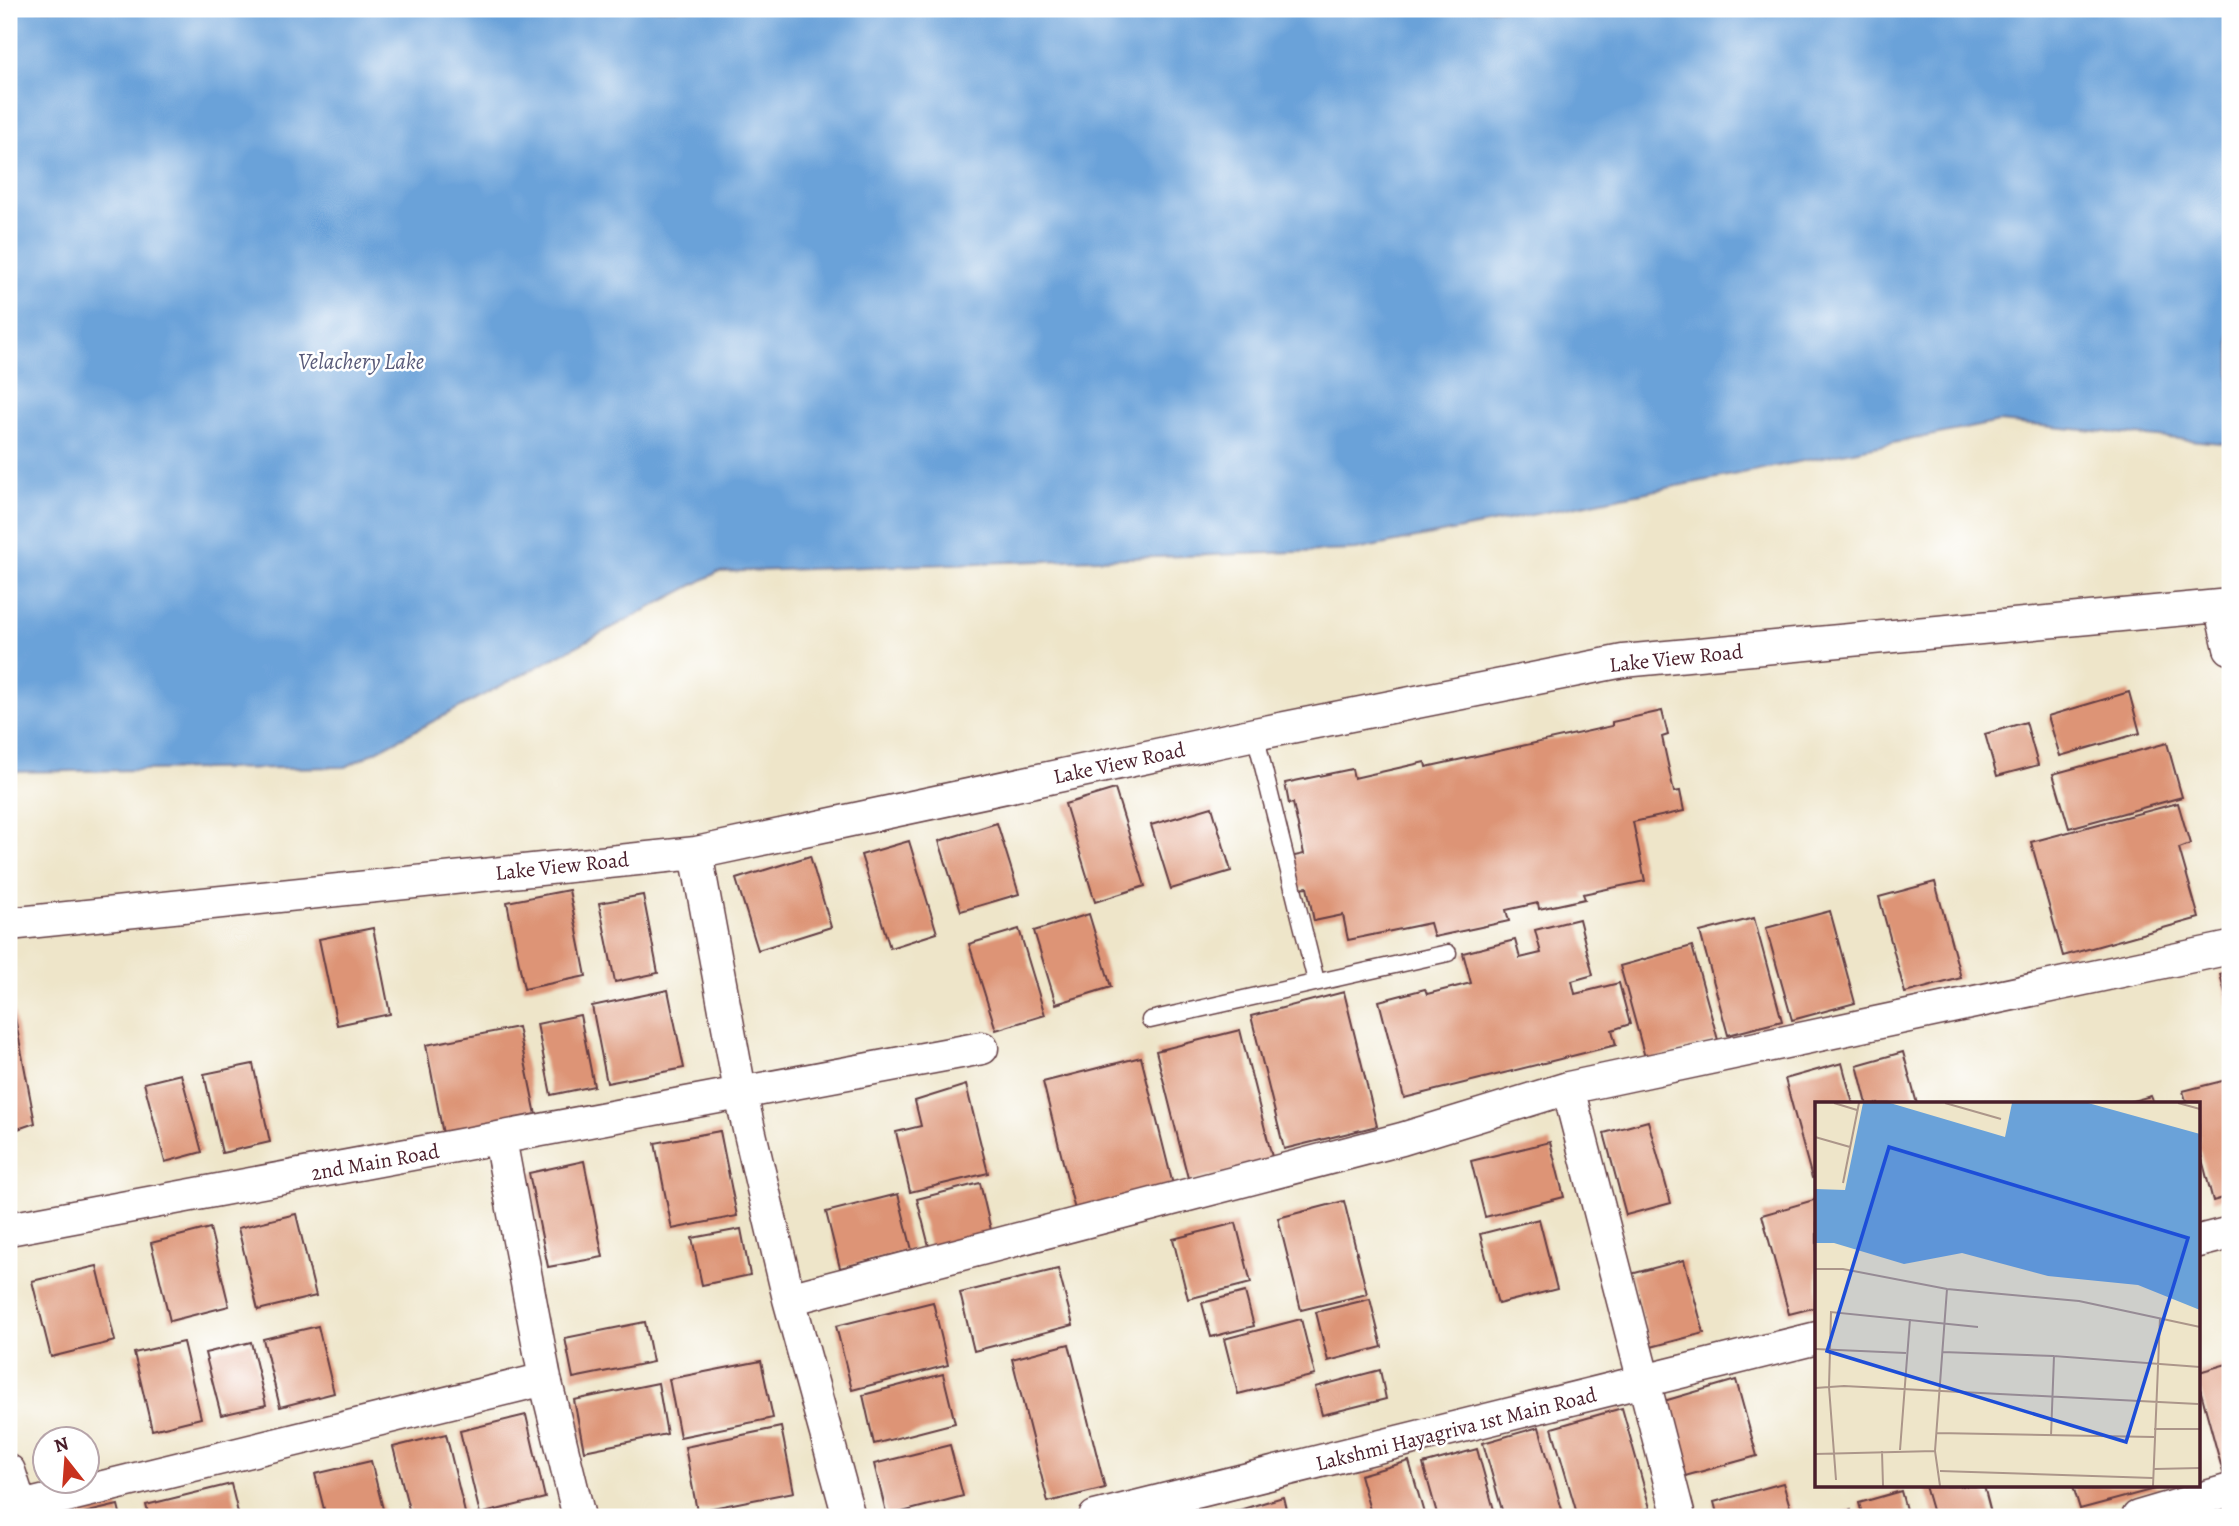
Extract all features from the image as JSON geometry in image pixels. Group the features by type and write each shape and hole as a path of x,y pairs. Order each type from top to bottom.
{"street":[{"path":"2225,605 2230,648"},
{"name":"Lake View Road","path":"9,924 696,853 1255,734 1623,661 2225,605"},
{"path":"696,853 740,1091 789,1299 849,1517"},
{"path":"789,1299 1402,1139 1568,1088 2230,948"},
{"name":"2nd Main Road","path":"9,1229 982,1048"},
{"path":"1568,1088 1642,1383 1679,1517"},
{"path":"500,1139 545,1379 579,1517"},
{"path":"2200,1241 2230,1233"},
{"name":"Lakshmi Hayagriva 1st Main Road","path":"1095,1517 1815,1339"},
{"path":"9,1471 18,1512 545,1379"},
{"path":"2138,1517 2230,1490"}],"lane":[{"path":"1255,734 1316,981"},
{"path":"1150,1020 1448,953"}],"water":[{"name":"Velachery Lake","path":"9,9 2230,9 2230,444 1999,422 1356,550 718,572 346,767 9,772"}],"building":[{"path":"2129,692 2140,733 2060,756 2048,716"},
{"path":"1662,711 1668,735 1662,737 1674,792 1680,791 1684,811 1633,822 1645,881 1583,894 1585,899 1539,909 1538,903 1506,910 1509,921 1434,937 1430,923 1348,940 1343,915 1314,921 1307,887 1297,888 1290,857 1304,854 1293,803 1289,804 1285,783 1352,769 1354,778 1425,762 1426,767 1612,726 1612,722"},
{"path":"2026,722 2038,765 1997,776 1985,734"},
{"path":"2167,743 2182,797 2069,828 2053,774"},
{"path":"1115,789 1145,886 1095,902 1065,804"},
{"path":"2178,803 2190,844 2179,848 2199,918 2063,956 2031,842"},
{"path":"1212,807 1231,871 1171,889 1151,825"},
{"path":"997,823 1019,894 961,911 939,841"},
{"path":"909,841 937,933 890,948 861,855"},
{"path":"810,856 831,927 758,950 736,879"},
{"path":"1935,882 1961,978 1905,993 1879,897"},
{"path":"569,890 586,976 524,989 507,902"},
{"path":"643,895 658,973 615,982 599,903"},
{"path":"1830,911 1855,1003 1792,1020 1766,928"},
{"path":"1089,914 1111,987 1056,1004 1034,931"},
{"path":"1754,918 1782,1021 1728,1035 1700,932"},
{"path":"1579,919 1593,975 1572,981 1575,994 1619,983 1630,1024 1612,1030 1616,1045 1404,1098 1379,1001 1425,989 1427,994 1471,983 1463,953 1515,940 1520,958 1541,953 1535,930"},
{"path":"373,928 390,1014 337,1025 319,939"},
{"path":"1019,929 1045,1015 996,1030 969,944"},
{"path":"1692,946 1718,1040 1646,1061 1620,966"},
{"path":"2230,971 2230,1008 2229,1008 2220,974"},
{"path":"9,986 35,1123 9,1132"},
{"path":"668,990 684,1068 607,1083 592,1006"},
{"path":"1344,992 1377,1126 1284,1149 1251,1016"},
{"path":"580,1015 594,1086 551,1095 537,1024"},
{"path":"518,1027 536,1115 443,1134 426,1045"},
{"path":"1240,1030 1273,1161 1189,1182 1156,1051"},
{"path":"1903,1052 1916,1102 1866,1102 1857,1065"},
{"path":"1141,1057 1173,1185 1075,1210 1043,1082"},
{"path":"1842,1063 1852,1102 1815,1102 1815,1177 1812,1178 1785,1079"},
{"path":"253,1064 270,1142 222,1153 204,1074"},
{"path":"181,1074 202,1152 165,1162 144,1083"},
{"path":"2230,1079 2230,1196 2213,1201 2200,1152 2200,1102 2186,1102 2183,1091"},
{"path":"966,1085 988,1173 910,1192 896,1132 921,1126 915,1101"},
{"path":"2151,1096 2153,1102 2129,1102"},
{"path":"1648,1121 1671,1203 1626,1215 1604,1133"},
{"path":"720,1131 737,1216 672,1229 655,1143"},
{"path":"1550,1142 1564,1197 1485,1217 1471,1161"},
{"path":"584,1161 603,1257 548,1267 529,1173"},
{"path":"980,1183 994,1243 932,1258 917,1199"},
{"path":"898,1194 912,1250 840,1268 826,1212"},
{"path":"1815,1200 1815,1308 1789,1314 1762,1215"},
{"path":"1344,1201 1367,1294 1301,1310 1278,1218"},
{"path":"296,1214 316,1296 258,1310 238,1228"},
{"path":"1539,1219 1557,1289 1498,1304 1480,1234"},
{"path":"1236,1223 1251,1283 1188,1299 1173,1239"},
{"path":"210,1228 229,1306 170,1321 151,1243"},
{"path":"741,1229 750,1275 702,1285 692,1238"},
{"path":"1684,1260 1704,1333 1651,1347 1631,1274"},
{"path":"97,1266 115,1341 51,1357 32,1281"},
{"path":"1058,1269 1073,1325 974,1351 960,1293"},
{"path":"1245,1292 1254,1326 1211,1337 1202,1303"},
{"path":"1370,1299 1382,1347 1328,1361 1316,1312"},
{"path":"933,1302 948,1365 852,1390 836,1326"},
{"path":"1301,1319 1315,1375 1238,1394 1224,1339"},
{"path":"645,1322 653,1362 573,1378 565,1338"},
{"path":"318,1326 334,1393 280,1407 263,1339"},
{"path":"183,1342 201,1418 152,1430 134,1353"},
{"path":"251,1342 266,1405 221,1415 205,1353"},
{"path":"1069,1344 1105,1488 1048,1502 1012,1359"},
{"path":"761,1361 773,1418 680,1437 669,1379"},
{"path":"2230,1363 2230,1474 2224,1476 2200,1389 2200,1372"},
{"path":"1380,1370 1386,1399 1322,1415 1315,1387"},
{"path":"943,1374 955,1423 874,1444 863,1395"},
{"path":"1736,1380 1757,1456 1685,1476 1664,1401"},
{"path":"658,1383 667,1434 584,1451 574,1400"},
{"path":"1622,1408 1650,1508 1618,1517 1578,1517 1552,1428"},
{"path":"526,1415 545,1498 480,1514 460,1431"},
{"path":"781,1427 794,1492 697,1511 685,1447"},
{"path":"1539,1427 1564,1517 1504,1517 1483,1443"},
{"path":"446,1434 466,1517 411,1517 393,1447"},
{"path":"950,1445 963,1496 887,1516 874,1464"},
{"path":"1477,1449 1496,1517 1438,1517 1423,1464"},
{"path":"371,1461 385,1517 326,1517 315,1474"},
{"path":"1409,1461 1425,1517 1372,1517 1360,1475"},
{"path":"1783,1483 1793,1517 1718,1517 1714,1502"},
{"path":"231,1484 239,1517 149,1517 146,1505"},
{"path":"1926,1488 1985,1488 1992,1517 1934,1517"},
{"path":"2074,1488 2158,1488 2080,1509"},
{"path":"1901,1491 1908,1517 1863,1517 1859,1503"},
{"path":"1283,1497 1288,1517 1216,1517"},
{"path":"118,1505 121,1517 71,1517 71,1516"},
{"path":"1851,1510 1853,1517 1827,1517"}]}
